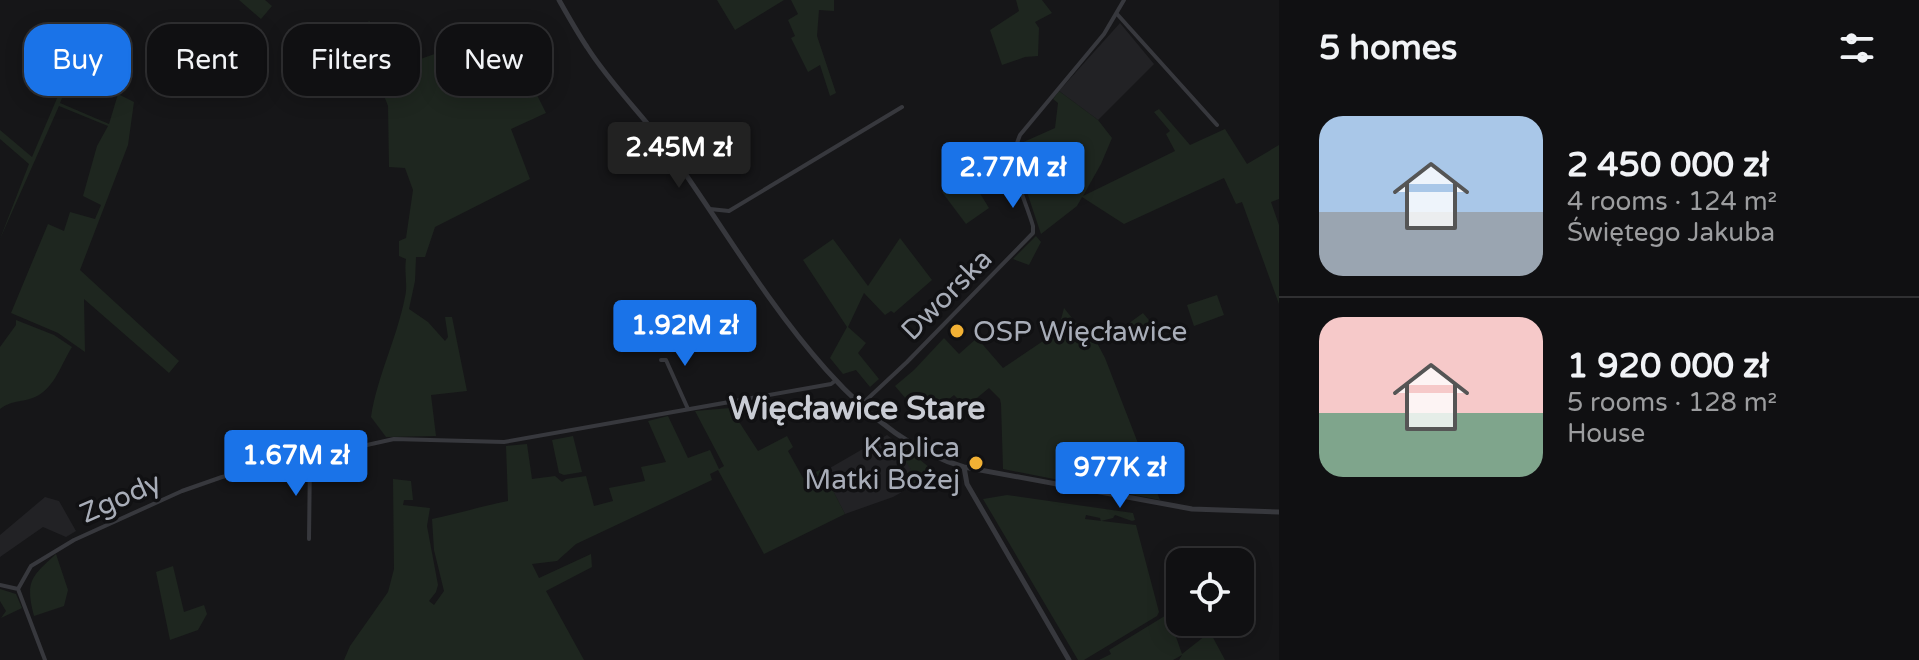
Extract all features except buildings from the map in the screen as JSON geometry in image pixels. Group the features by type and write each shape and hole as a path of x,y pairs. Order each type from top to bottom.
{"street":[{"path":"559,0 587,49 655,132 778,311 861,405 907,442 942,461 964,467 1192,509 1279,512"},
{"name":"Dworska","path":"861,405 1033,233 1013,160 1014,148 1020,135 1104,34 1124,0"},
{"path":"1117,14 1217,125"},
{"path":"710,209 729,211 902,107"},
{"path":"661,360 666,360 688,409"},
{"name":"Zgody","path":"18,589 24,575 37,562 74,540 222,477 394,439 504,442 764,398 831,384 837,380"},
{"path":"309,539 310,457"},
{"path":"964,467 967,484 1069,660"},
{"path":"0,585 18,589 45,660"}],"shaded area":[{"path":"239,0 265,0 272,6 261,19"},
{"path":"717,0 784,0 735,30"},
{"path":"791,0 834,0 834,11 819,10 817,36 836,93 830,96 820,65 808,72 791,38 795,36 788,20 798,14"},
{"path":"1016,0 1042,0 1052,13 1035,22 1039,28 1038,56 1002,65 990,30 1019,11"},
{"path":"1120,23 1154,64 1098,120 1059,91"},
{"path":"436,53 436,96 538,96 546,113 511,129 530,179 435,227 425,257 416,257 409,309 428,322 445,341 448,337 445,317 452,317 467,391 431,395 436,436 386,437 371,417 405,297 406,259 399,256 399,241 406,238 413,190 405,168 389,167 388,106 384,96 420,96 420,59"},
{"path":"1059,91 1098,120 1112,138 1083,196 1175,151 1166,134 1170,131 1154,112 1159,109 1190,145 1225,129 1247,164 1279,145 1279,199 1271,202 1279,225 1279,304 1242,202 1236,204 1224,178 1124,224 1082,197 1077,206 1041,234 1017,162 1019,144 1055,128 1058,103 1053,99"},
{"path":"58,96 63,96 60,103 109,124 117,96 134,102 128,145 80,270 179,361 169,373 84,299 85,352 58,333 11,313 48,224 64,231 70,212 95,219 101,205 83,196 97,146 108,126 59,106 0,239 29,164 0,139 0,130 32,157"},
{"path":"965,169 989,208 966,224 942,192"},
{"path":"1036,236 1041,242 1029,265 1013,259"},
{"path":"900,238 932,280 894,313 891,311 885,315 864,293 848,327 866,343 858,353 879,379 870,387 856,370 843,374 830,358 847,327 803,260 833,239 868,286"},
{"path":"1217,295 1224,315 1194,326 1187,305"},
{"path":"1064,308 1092,343 1096,341 1105,358 1160,500 1003,469 1001,404 989,388 966,407 954,395 924,420 895,386 944,338 959,354 977,338 1003,368 1058,331"},
{"path":"1143,313 1153,325 1126,344 1121,329"},
{"path":"16,320 54,335 72,347 48,388 30,399 0,409 0,347 16,325"},
{"path":"730,408 758,451 787,436 793,447 788,451 803,478 822,469 845,514 764,554 718,470 710,474 712,480 576,544 557,561 532,564 539,578 591,554 592,567 546,591 584,660 344,660 350,646 388,592 394,569 393,479 411,481 413,500 404,500 403,505 430,508 427,526 438,585 429,601 434,605 444,591 434,550 432,519 508,501 506,446 527,444 532,479 555,476 562,482 586,476 594,506 613,501 609,488 645,481 641,467 666,462 648,421 668,416 688,458 710,450 719,469 724,466 695,411"},
{"path":"887,435 936,473 893,497 845,514 823,472"},
{"path":"573,436 582,472 564,475 559,473 552,440"},
{"path":"913,454 936,473 911,486 905,474 911,470 905,460"},
{"path":"1007,495 1133,513 1135,520 1132,521 1115,515 1101,521 1136,525 1159,612 1157,616 1084,660 1078,660 983,499","holes":["1086,515 1100,518 1101,521 1085,519"]},
{"path":"45,497 59,501 76,531 66,537 43,527 0,557 0,535"},
{"path":"56,554 68,590 64,606 34,616 30,595 32,580"},
{"path":"173,566 184,612 204,605 207,614 198,630 170,640 156,572"},
{"path":"0,589 16,594 22,608 1,618 6,611 0,601"},
{"path":"1166,615 1166,636 1176,636 1182,654 1205,636 1212,636 1225,660 1179,660 1182,655 1173,660 1099,660 1111,654 1109,650"}],"place":[{"name":"OSP Więcławice","path":"957,331"},
{"name":"Kaplica Matki Bożej","path":"976,463"}],"district":[{"name":"Więcławice Stare","path":"857,408"}]}
